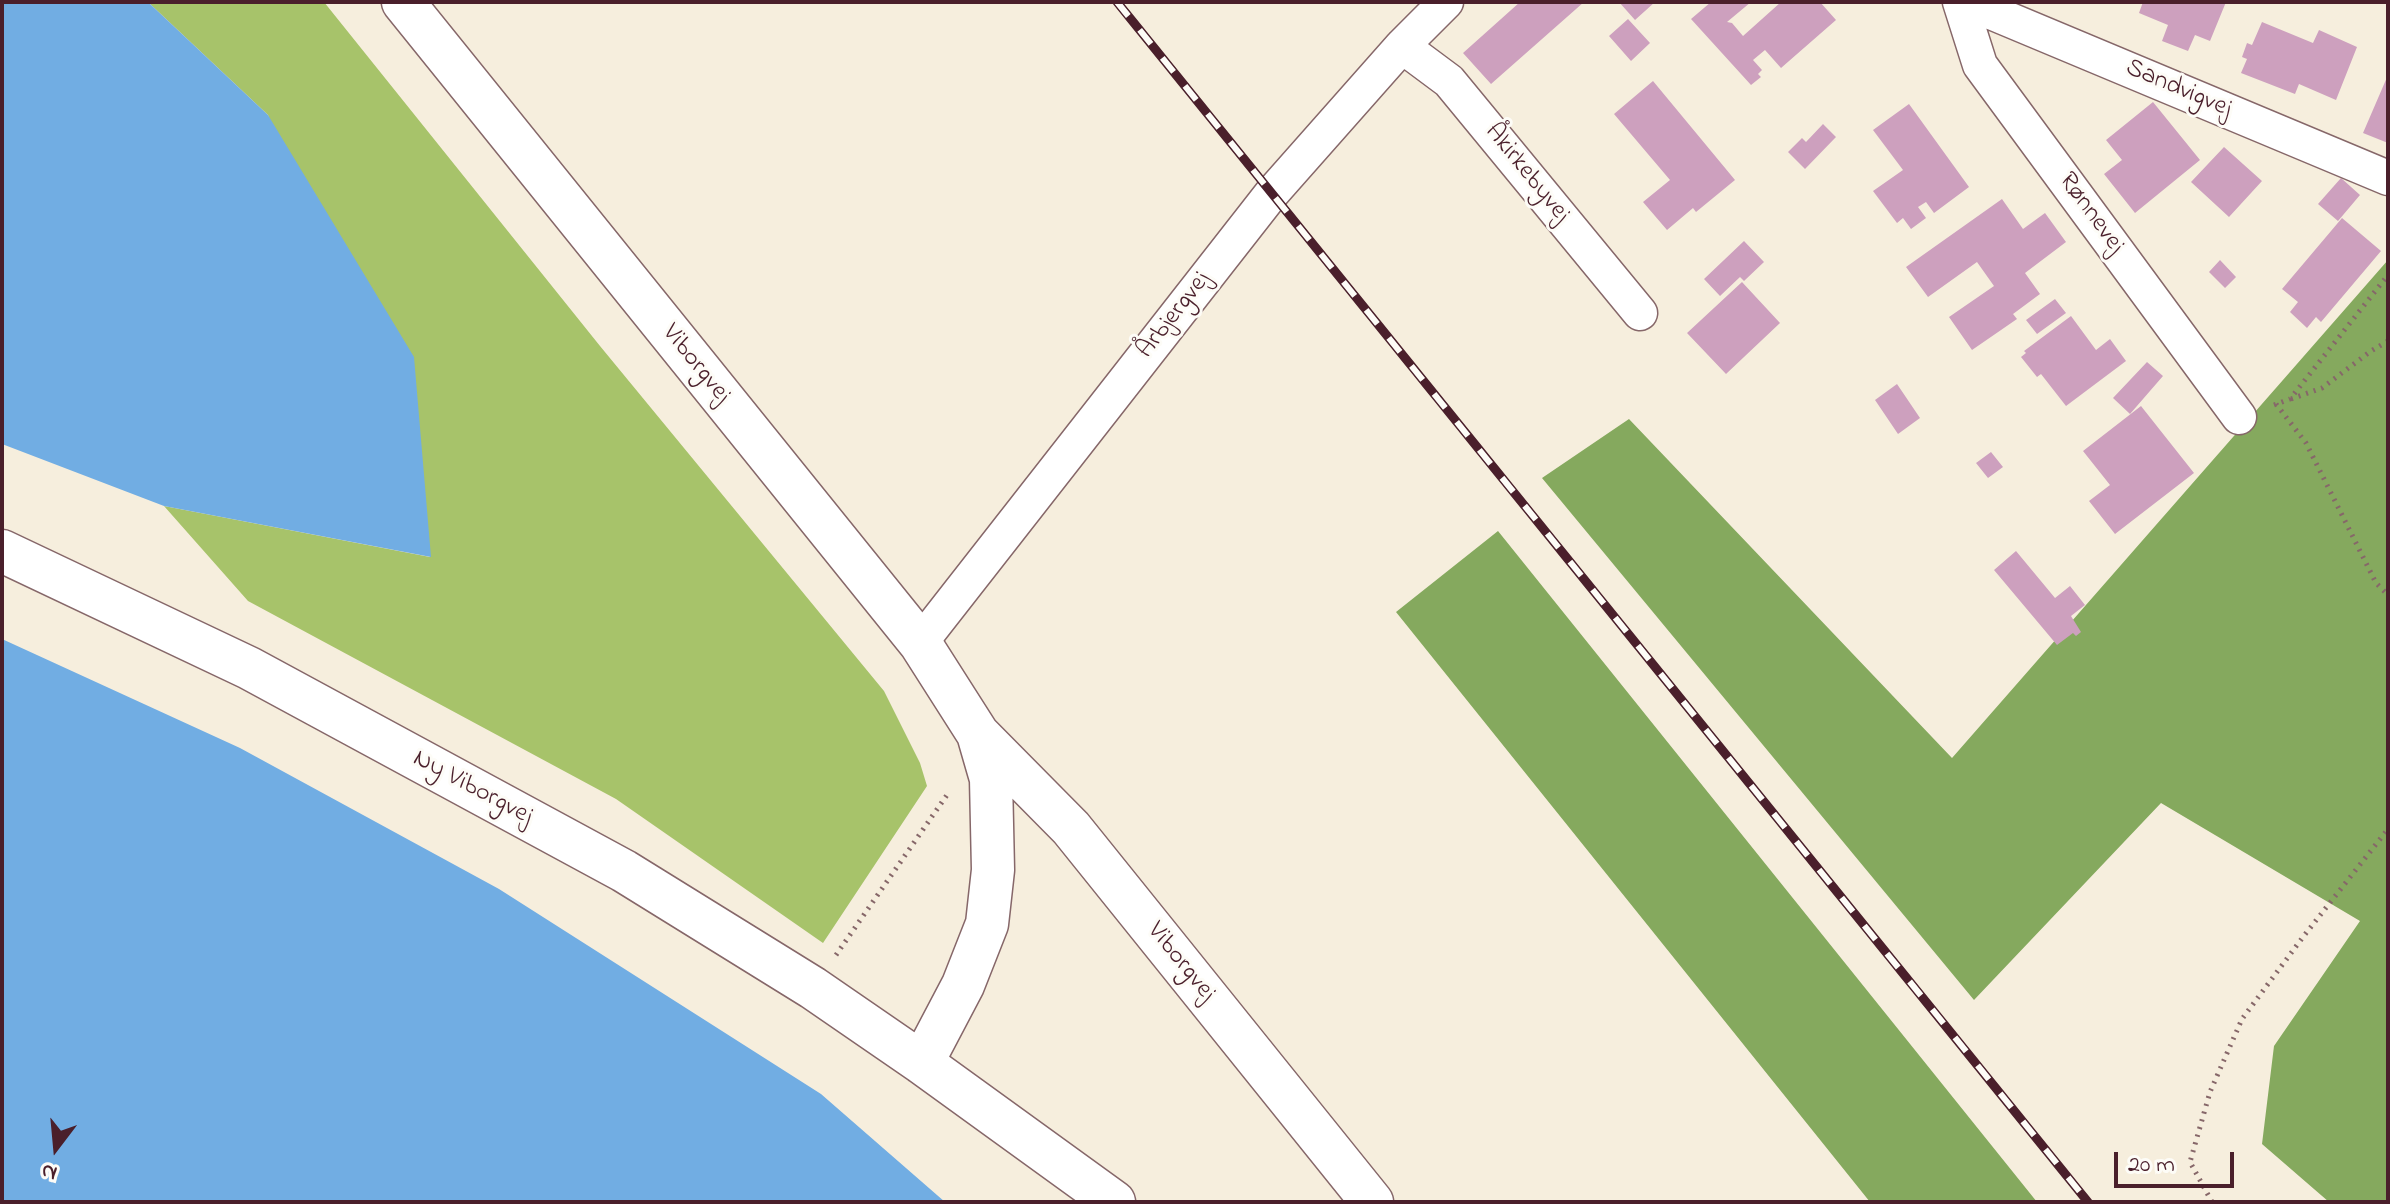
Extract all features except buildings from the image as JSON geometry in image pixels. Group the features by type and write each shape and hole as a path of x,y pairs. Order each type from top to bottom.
{"street":[{"name":"Viborgvej","path":"403,2 920,643 978,734 1071,828 1372,1202"},
{"name":"Årbjergvej","path":"920,643 1272,193 1402,46 1446,2"},
{"name":"Rønnevej","path":"1960,2 1980,65 2239,417"},
{"name":"Sandvigvej","path":"1967,2 2388,178"},
{"name":"Åkirkebyvej","path":"1402,46 1449,81 1640,313"},
{"name":"Ny Viborgvej","path":"2,551 263,675 624,871 813,988 922,1063"},
{"name":"Viborgvej","path":"922,1063 963,985 987,924 993,870 991,779 978,734"},
{"path":"922,1063 1114,1202"}],"path":[{"path":"2290,399 2388,275"},
{"path":"2239,417 2322,388 2388,341"},
{"path":"2276,404 2306,443 2376,583 2388,595"},
{"path":"813,988 948,794 978,734"},
{"path":"2212,1202 2190,1162 2210,1092 2242,1019 2388,829"}],"green space":[{"path":"148,2 324,2 600,346 884,691 920,763 927,786 823,943 616,799 248,601 164,506 430,557 268,115"},
{"path":"2388,260 2388,1197 2385,1202 2329,1202 2262,1144 2274,1046 2360,921 2161,803 1974,1000 1542,478 1629,419 1952,758"},
{"path":"1498,531 2037,1202 1870,1202 1396,612"}],"water":[{"path":"2,2 148,2 268,115 414,357 431,557 164,506 2,444"},
{"path":"2,639 240,748 499,889 821,1094 945,1202 2,1202"}],"railway":[{"path":"1117,2 2088,1202"}]}
